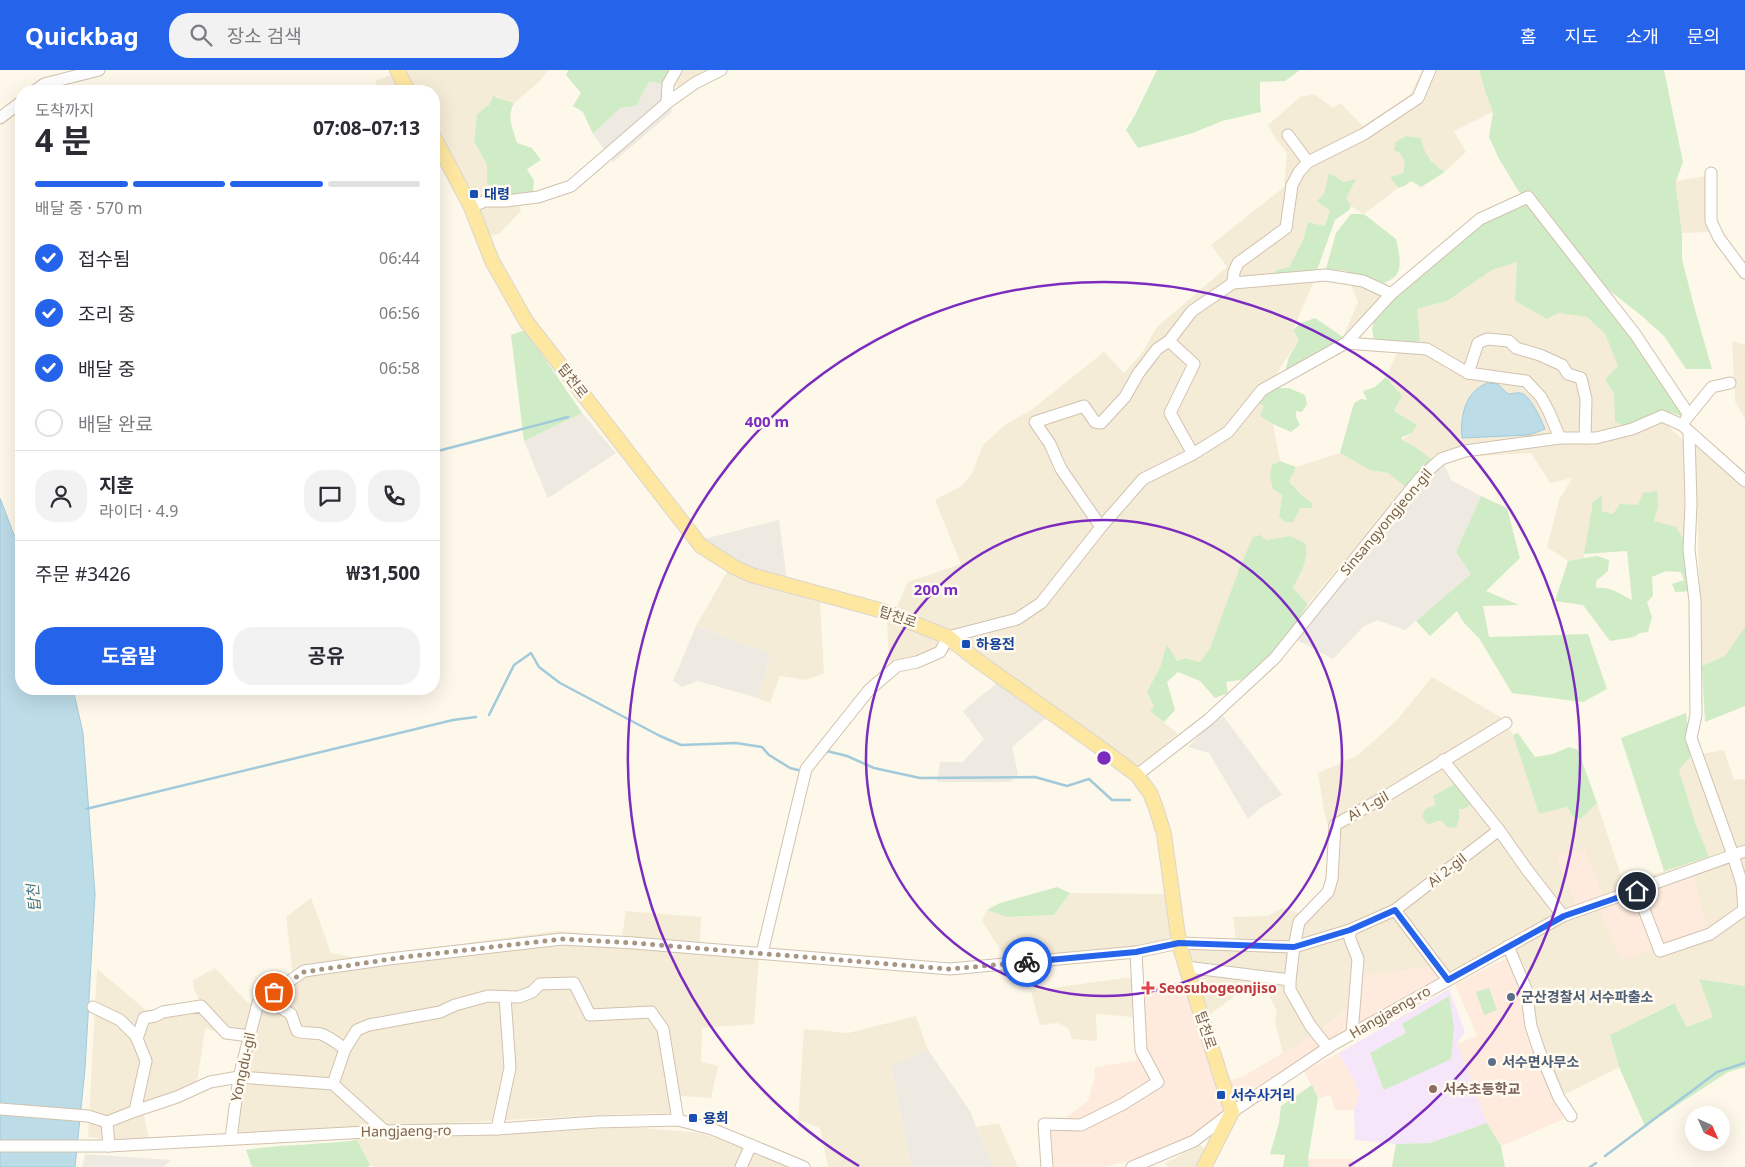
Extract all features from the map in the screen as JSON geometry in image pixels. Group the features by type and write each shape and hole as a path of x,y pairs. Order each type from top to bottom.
{"main road":[{"path":"397,70 405,85"},
{"name":"탑천로","path":"440,149 470,207 492,261 526,321 701,546 734,567 751,575 882,611 948,637 974,658 1137,776 1150,793 1164,834 1179,943 1232,1112"},
{"path":"1204,1167 1232,1112"}],"street":[{"path":"43,85 99,70"},
{"path":"667,103 668,84 676,70"},
{"path":"470,207 484,200 506,201 538,197 571,186 667,103 695,83 721,70"},
{"path":"1233,283 1234,272 1238,263 1286,228 1292,185 1299,172 1308,162 1364,134 1418,98 1430,70"},
{"path":"0,118 15,107"},
{"path":"1288,135 1308,162"},
{"path":"1711,173 1711,221 1719,238 1745,273"},
{"path":"762,953 806,770 869,690 897,666 917,662 940,652 948,637 1017,619 1041,603 1101,527 1143,479 1193,454 1228,432 1262,390 1346,343 1391,294 1480,219 1528,197 1635,334 1686,424 1691,504 1689,550 1695,601 1696,715 1691,738 1733,855 1742,884 1745,910 1710,934 1660,951 1637,891"},
{"path":"1101,527 1061,470 1050,444 1035,422 1084,406 1095,422 1101,423 1125,397 1138,374 1157,349 1169,341 1192,311 1233,283 1326,275 1363,281 1391,294"},
{"path":"1468,373 1478,343 1487,339 1509,341 1516,348 1540,355 1562,365 1568,374 1582,378 1586,399 1585,438"},
{"path":"1169,341 1194,364 1170,413 1193,454"},
{"path":"1346,343 1427,349 1468,373 1526,381 1540,397 1549,412 1560,438"},
{"path":"1686,424 1712,387 1730,383"},
{"name":"Sinsangyongjeon-gil","path":"1137,776 1208,720 1276,658 1420,478 1441,459 1465,451 1560,438 1596,438 1632,428 1662,416 1686,424 1745,481"},
{"path":"1506,723 1443,760 1564,916"},
{"name":"Ai 1-gil","path":"1328,1048 1310,1024 1290,990 1290,980 1299,922 1328,892 1330,886 1335,825 1443,760"},
{"name":"Ai 2-gil","path":"1179,943 1294,947 1350,930 1395,910 1499,830"},
{"name":"Hangjaeng-ro","path":"1132,1167 1194,1141 1232,1112 1328,1048 1564,916 1745,851"},
{"path":"1395,910 1448,980"},
{"path":"1350,930 1350,939 1358,959 1352,1034"},
{"path":"345,1049 333,1040 320,1034 306,1034 297,1031 291,1014 264,998 304,972 562,939 950,969 1136,952 1179,943"},
{"path":"1508,946 1526,989 1531,1026 1539,1050 1558,1098 1571,1116"},
{"path":"1047,1167 1044,1124 1081,1125 1123,1104 1158,1082 1142,1050 1136,952"},
{"path":"1186,967 1290,980"},
{"path":"333,1084 345,1049 357,1030 370,1025 440,1012 455,1005 488,996 519,997 532,992 540,984 574,983 590,1015 651,1012 663,1029 678,1120"},
{"path":"498,1129 510,1068 505,997"},
{"name":"Yongdu-gil","path":"231,1138 239,1077 258,1003 264,998"},
{"path":"137,1039 144,1018 163,1012 201,1006 226,1032 250,1036"},
{"path":"93,1007 120,1020 136,1036 146,1061 135,1111"},
{"path":"0,1109 88,1116 107,1122 177,1097 210,1082 239,1077 333,1084 385,1131"},
{"name":"Hangjaeng-ro","path":"0,1146 109,1146 231,1138 385,1131 498,1129 597,1122 678,1120 712,1129 804,1167"},
{"path":"107,1122 109,1146"},
{"path":"742,1167 751,1145"}],"shaded area":[{"path":"400,70 548,70 539,82 514,103 496,96 490,104 477,114 474,141 487,165 487,184 516,196 521,211 499,234 486,236 466,186 440,140 440,85 409,85"},
{"path":"672,70 706,70 677,87 664,84"},
{"path":"1422,70 1479,70 1493,112 1454,131 1466,152 1445,172 1434,166 1431,159 1424,154 1421,138 1406,136 1395,142 1394,151 1399,152 1405,162 1403,173 1390,177 1398,188 1364,214 1351,206 1346,198 1330,211 1323,226 1308,222 1303,240 1289,268 1277,270 1314,281 1293,330 1299,340 1263,393 1264,406 1260,416 1273,424 1280,461 1272,465 1282,495 1279,517 1311,502 1305,499 1289,482 1296,467 1340,453 1370,470 1388,473 1406,487 1308,604 1293,588 1307,558 1290,536 1266,540 1253,538 1241,564 1210,648 1200,662 1185,658 1177,661 1167,645 1160,667 1147,692 1154,706 1150,711 1178,734 1136,768 1074,719 959,639 952,651 906,669 889,661 887,621 897,607 908,582 961,564 935,500 963,485 973,471 983,445 1006,424 1031,410 1104,352 1124,373 1142,353 1157,327 1227,267 1211,245 1284,187 1287,153 1275,138 1268,125 1300,97 1314,94 1333,108 1340,103 1363,126 1410,95"},
{"path":"390,75 396,85 376,85 375,81"},
{"path":"649,82 664,84 672,112 613,162 593,134 620,108 636,106"},
{"path":"1706,176 1709,232 1682,233 1676,181"},
{"path":"1517,262 1515,301 1547,318 1558,313 1587,317 1605,334 1618,366 1605,379 1614,394 1615,422 1663,421 1683,440 1685,543 1654,521 1658,507 1638,505 1613,514 1602,511 1602,496 1584,558 1568,561 1547,547 1559,500 1572,478 1550,483 1531,453 1431,459 1414,446 1402,440 1412,433 1394,411 1402,396 1386,377 1417,309 1447,301 1492,270"},
{"path":"1350,282 1381,285 1385,282 1390,287 1344,340 1343,337 1358,302"},
{"path":"1732,341 1745,345 1745,419 1735,401"},
{"path":"582,413 616,453 548,498 524,441"},
{"path":"1695,444 1745,487 1745,627 1725,657 1702,666"},
{"path":"1444,464 1451,480 1481,496 1456,552 1471,574 1405,630 1377,620 1363,627 1333,659 1297,640 1387,526 1426,480"},
{"path":"779,520 787,580 760,574 720,553 704,539"},
{"path":"727,572 736,572 820,603 824,673 806,680 780,676 770,703 758,698 771,654 696,626"},
{"path":"696,626 771,654 758,698 698,681 682,687 673,681"},
{"path":"1432,677 1502,718 1513,735 1539,814 1567,807 1573,817 1581,819 1597,803 1624,884 1708,857 1679,770 1691,756 1724,750 1734,780 1745,779 1745,986 1700,979 1713,1017 1687,1027 1673,1003 1610,1035 1619,1067 1565,1094 1529,1030 1523,991 1503,942 1441,978 1359,999 1319,1031 1283,1054 1275,1021 1277,1012 1264,983 1244,989 1209,1015 1183,940 1236,940 1233,917 1268,916 1282,908 1304,914 1327,889 1330,833 1325,816 1318,773 1358,755 1397,720"},
{"path":"997,683 1046,718 1012,747 1018,774 1011,782 937,782 940,762 963,762 984,739 963,711"},
{"path":"1221,713 1282,795 1260,808 1248,819 1209,753 1188,747"},
{"path":"1585,849 1604,898 1577,908 1556,855"},
{"path":"1694,875 1707,932 1622,959 1599,910"},
{"path":"1070,893 1165,894 1175,940 1141,948 1080,954 1005,957 982,921 987,910 1007,917 1054,915"},
{"path":"311,898 331,953 357,958 557,931 622,937 626,911 701,917 700,940 696,955 759,957 754,1024 702,1028 701,1062 718,1066 711,1098 680,1096 683,1113 623,1114 451,1123 429,1133 510,1134 632,1127 700,1133 799,1167 375,1167 370,1165 357,1140 236,1132 242,1039 205,1028 197,1084 142,1104 150,1146 88,1137 97,969 146,1010 174,1008 200,1002 194,989 193,980 215,968 247,1002 261,1007 294,985 286,917"},
{"path":"1509,957 1523,991 1529,1030 1564,1119 1501,1146 1487,1123 1457,1044 1477,1036 1455,984"},
{"path":"1432,966 1441,978 1240,1104 1228,1081 1244,1076 1319,1031 1359,999 1361,976"},
{"path":"1132,977 1136,1016 1096,1014 1097,1041 1072,1039 1068,1028 1058,1023 1040,1025 1031,991"},
{"path":"1186,984 1228,1110 1200,1132 1149,1157 1103,1167 1053,1167 1051,1129 1088,1101 1094,1081 1095,1067 1136,1061 1142,985"},
{"path":"1449,989 1465,1032 1457,1044 1487,1123 1430,1143 1396,1144 1355,1140 1354,1110 1359,1095 1355,1082 1339,1053"},
{"path":"916,1016 928,1050 891,1066 911,1167 828,1167 820,1128 798,1120 804,1029 848,1033"},
{"path":"928,1050 970,1111 993,1167 911,1167 891,1065"},
{"path":"1339,1053 1355,1082 1359,1096 1354,1110 1335,1110 1331,1095 1318,1098 1304,1071"},
{"path":"999,1123 1018,1167 993,1167 977,1127"},
{"path":"1200,1145 1204,1149 1199,1167 1168,1167 1165,1163"},
{"path":"85,1154 171,1160 164,1167 82,1167"},
{"path":"1308,1159 1353,1159 1355,1167 1309,1167"}],"green space":[{"path":"568,70 672,70 664,84 649,82 636,106 620,108 593,134 583,112 573,106 581,93 566,75"},
{"path":"1157,70 1300,70 1285,81 1260,82 1261,112 1222,121 1193,133 1138,148 1126,130"},
{"path":"1479,70 1664,70 1683,162 1676,181 1682,233 1682,259 1712,369 1686,369 1664,336 1595,279 1537,202 1519,192 1498,157 1489,137 1493,112"},
{"path":"493,96 514,103 510,118 517,143 532,148 541,160 527,169 534,181 533,192 516,196 487,184 487,165 474,141 477,114 490,104"},
{"path":"1406,136 1421,138 1429,158 1445,172 1421,187 1411,181 1398,188 1390,177 1403,173 1405,162 1399,152 1394,151 1395,142"},
{"path":"1329,173 1344,182 1356,179 1346,198 1351,206 1349,210 1335,220 1316,273 1268,278 1277,270 1289,267 1303,240 1308,222 1324,226 1330,211 1317,201 1324,194"},
{"path":"1527,202 1588,284 1621,312 1684,417 1670,412 1647,418 1627,427 1615,422 1614,394 1605,379 1618,366 1605,334 1587,317 1558,313 1547,319 1515,301 1517,262 1492,270 1447,301 1417,309 1420,341 1402,344 1374,341 1372,329 1374,321 1409,282 1478,224"},
{"path":"1351,214 1364,214 1396,239 1400,260 1397,274 1392,279 1386,282 1364,285 1347,271 1326,269 1336,233"},
{"path":"1315,318 1343,337 1347,348 1281,385 1289,357 1299,340 1293,330 1301,323"},
{"path":"525,330 582,413 524,441 511,335"},
{"path":"1386,377 1402,396 1394,411 1417,425 1412,433 1402,437 1402,440 1414,446 1431,459 1428,467 1406,487 1388,473 1370,470 1340,453 1354,403 1361,399 1367,400 1363,391 1375,387"},
{"path":"1274,388 1289,388 1305,395 1307,404 1302,412 1296,411 1296,417 1300,425 1291,432 1260,416 1264,406 1257,402 1263,393"},
{"path":"1280,461 1296,467 1289,482 1311,502 1312,508 1300,508 1293,522 1285,522 1279,517 1282,495 1273,489 1270,477 1272,465"},
{"path":"1657,491 1658,507 1654,521 1676,527 1692,554 1697,591 1675,592 1672,584 1684,580 1681,572 1666,571 1652,577 1653,596 1647,602 1652,617 1648,632 1640,633 1634,637 1610,641 1583,605 1555,601 1568,561 1597,556 1609,560 1608,571 1596,581 1596,588 1611,589 1632,600 1627,551 1584,554 1593,502 1602,495 1602,511 1613,514 1620,504 1638,505 1643,493"},
{"path":"1481,496 1507,508 1520,558 1486,591 1519,605 1483,606 1489,637 1588,634 1607,689 1583,702 1512,693 1479,638 1464,623 1457,611 1430,636 1416,621 1471,574 1456,552"},
{"path":"1261,535 1266,540 1290,536 1305,543 1306,555 1304,566 1293,588 1308,604 1286,639 1282,660 1260,677 1226,682 1228,693 1215,698 1200,681 1178,672 1167,682 1175,710 1164,722 1150,711 1154,706 1147,692 1160,667 1167,644 1177,661 1185,658 1200,662 1210,648 1253,537"},
{"path":"1745,627 1745,706 1705,722 1702,666 1725,656"},
{"path":"1686,713 1691,756 1679,770 1695,822 1709,857 1664,871 1621,738"},
{"path":"1518,733 1535,757 1553,754 1569,747 1578,750 1597,803 1581,819 1573,817 1567,807 1539,814 1513,735"},
{"path":"1458,782 1473,803 1464,809 1459,809 1456,828 1447,827 1442,821 1428,825 1422,817 1425,809 1436,805 1433,796"},
{"path":"1057,887 1070,893 1054,915 1007,917 987,910 1000,903"},
{"path":"1699,979 1745,986 1745,1067 1728,1072 1645,1126 1619,1067 1610,1035 1674,1003 1687,1027 1713,1017"},
{"path":"1489,988 1497,1010 1484,1015 1476,992"},
{"path":"1449,996 1454,1028 1451,1059 1384,1090 1370,1053 1406,1033 1402,1024"},
{"path":"1312,1085 1318,1098 1308,1159 1309,1167 1283,1167 1285,1155 1270,1154 1279,1123 1281,1106"},
{"path":"1487,1123 1501,1146 1505,1167 1392,1167 1396,1144 1430,1143"},
{"path":"357,1140 370,1165 368,1167 252,1167 246,1150 329,1143"}],"water":[{"path":"1487,383 1498,384 1508,394 1519,393 1528,398 1545,429 1529,435 1462,438 1463,413 1469,399 1474,392"},
{"name":"탑천","path":"0,498 15,536 15,695 74,695 83,733 95,894 85,1069 75,1167 0,1167"}],"waterway":[{"path":"440,450 568,417"},
{"path":"489,715 514,665 531,653 539,667 560,683 660,736 681,745 736,743 762,747 769,755 790,768 798,770"},
{"path":"86,809 453,720 476,717"},
{"path":"826,753 827,751 847,756 874,768 920,778 1035,777 1067,786 1089,779 1112,800 1130,800"},
{"path":"1605,1156 1717,1072 1745,1063"},
{"path":"1590,1167 1596,1163"}],"way so far":[{"path":"274,992 304,972 405,957 562,939 634,943 950,969 1027,962"}],"place":[{"name":"대령","path":"474,194"},
{"name":"하용전","path":"966,644"},
{"name":"Seosubogeonjiso","path":"1148,988"},
{"name":"군산경찰서 서수파출소","path":"1511,997"},
{"name":"서수면사무소","path":"1492,1062"},
{"name":"서수초등학교","path":"1433,1089"},
{"name":"서수사거리","path":"1221,1095"},
{"name":"용회","path":"693,1118"}],"route":[{"path":"1027,962 1136,952 1179,943 1294,947 1350,930 1395,910 1448,980 1564,916 1637,891"}]}
